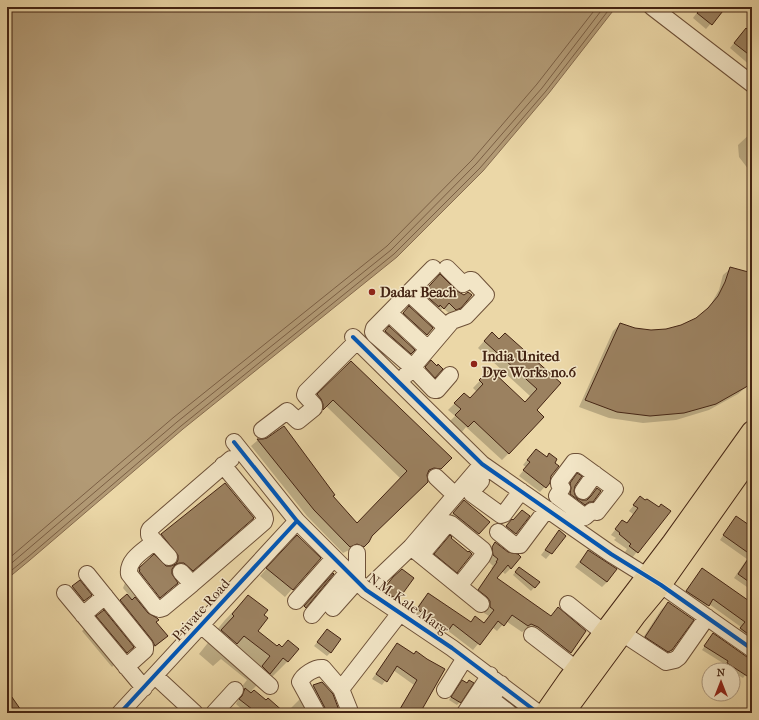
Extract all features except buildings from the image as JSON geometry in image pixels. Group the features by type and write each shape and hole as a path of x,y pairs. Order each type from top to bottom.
{"main road":[{"path":"654,581 752,431"},
{"path":"564,713 613,633 752,456"},
{"path":"545,713 576,669 613,633"}],"street":[{"path":"652,7 752,84"},
{"path":"403,392 412,367 446,327 452,321 466,316 486,295 472,280 463,284 440,268 409,293 374,328 374,333 412,367 436,390 450,375"},
{"path":"409,293 446,327"},
{"path":"389,313 428,349"},
{"path":"262,430 287,411 298,421 314,408 314,405 306,395 306,392 355,339 403,392 482,464 547,509 567,513 586,517 592,511 597,512 614,491 614,488 595,474 574,462 559,484 562,488 558,497 567,513 611,554 654,581 752,649"},
{"name":"N.M. Kale Marg","path":"223,465 237,446 331,562 353,580 465,658 538,713"},
{"path":"416,551 455,495 482,464"},
{"path":"155,541 130,562 128,569 129,574 155,607 160,609 192,584 264,522 264,515 223,465 150,529 149,535 155,541 168,557"},
{"path":"583,491 595,474"},
{"path":"436,477 455,495"},
{"path":"481,481 472,491 472,494 501,515 504,514 524,493"},
{"path":"524,493 493,538 514,545 520,545 547,509"},
{"name":"Private Road","path":"120,713 202,626 297,521"},
{"path":"312,615 353,580 416,551 448,523 483,550 484,553 482,558 459,586"},
{"path":"416,551 481,604"},
{"path":"333,608 353,580 356,553"},
{"path":"296,601 331,562"},
{"path":"181,572 192,584"},
{"path":"87,574 145,646 145,650 126,667"},
{"path":"65,592 144,688"},
{"path":"84,615 104,596"},
{"path":"568,604 613,633 666,662 670,662 679,657 707,617"},
{"path":"341,689 400,613"},
{"path":"202,626 270,686"},
{"path":"532,635 576,669"},
{"path":"454,680 465,658"},
{"path":"317,713 300,682 301,679 316,668 323,668 341,689 350,713"},
{"path":"155,676 195,713"},
{"path":"480,713 491,699 495,680"},
{"path":"465,713 495,680"},
{"path":"214,713 234,690"},
{"path":"491,699 508,713"}],"water":[{"path":"7,7 616,7 549,93 483,171 397,257 183,429 7,579"}],"cycle path":[{"path":"353,337 482,464 611,554 661,585 752,649"},
{"path":"234,442 297,521 366,590 452,648 538,713"},
{"path":"120,713 297,521"}],"place":[{"name":"Dadar Beach","path":"372,292"},
{"name":"India United Dye Works no.6","path":"474,364"}]}
